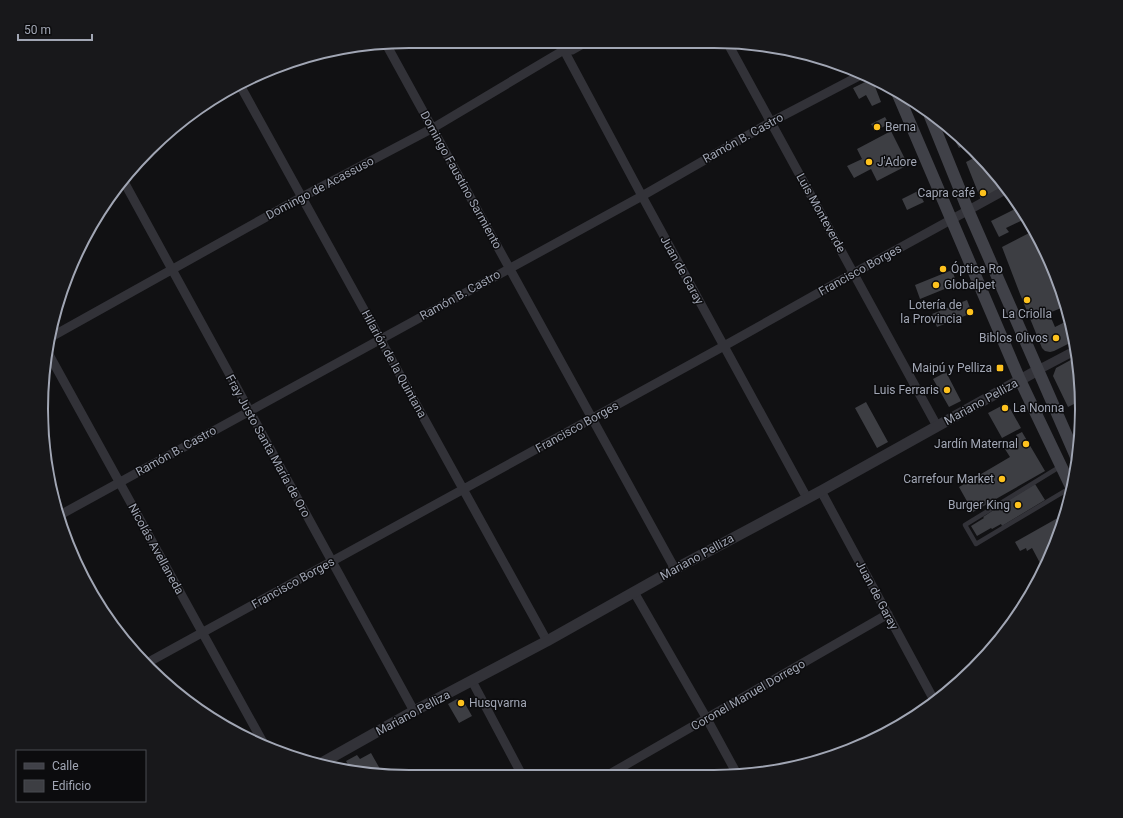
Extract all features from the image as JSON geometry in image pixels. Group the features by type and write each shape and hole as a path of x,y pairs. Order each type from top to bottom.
{"main road":[{"path":"900,99 1020,380 1068,481"},
{"path":"932,122 968,210 1073,449"}],"street":[{"name":"Domingo de Acassuso","path":"56,334 302,197 433,128 564,50 572,50 576,48"},
{"name":"Domingo Faustino Sarmiento","path":"389,49 675,569"},
{"name":"Luis Monteverde","path":"731,49 937,426"},
{"name":"Juan de Garay","path":"564,50 807,498"},
{"name":"Ramón B. Castro","path":"63,513 642,196 771,122 857,77"},
{"name":"Hilarión de la Quintana","path":"242,89 547,641"},
{"name":"Fray Justo Santa María de Oro","path":"126,185 414,711"},
{"name":"Francisco Borges","path":"151,661 593,419 1002,192"},
{"name":"Mariano Pelliza","path":"326,760 414,711 547,641 675,569 1070,353"},
{"name":"Nicolás Avellaneda","path":"51,359 261,738"},
{"name":"Juan de Garay","path":"821,490 932,696"},
{"path":"634,592 734,769"},
{"name":"Coronel Manuel Dorrego","path":"617,770 888,614"},
{"path":"472,681 519,770"}],"lane":[{"path":"1061,466 965,525 976,544 1065,491"}],"building":[{"path":"866,81 874,85 881,102 872,106 866,95 859,99 853,88"},
{"name":"Berna","path":"885,117 889,124 875,131 871,124"},
{"path":"891,131 908,165 877,181 871,169 854,178 847,166 862,159 857,149"},
{"path":"955,141 961,147 959,148"},
{"path":"973,158 1000,189 981,200 966,162"},
{"path":"918,191 924,202 907,210 902,199"},
{"path":"1015,209 1022,221 1006,228 1009,232 999,237 991,221"},
{"path":"1029,233 1048,271 1061,308 1049,313 1055,327 1064,322 1069,344 1050,352 1045,351 1042,348 1002,247"},
{"name":"Globalpet","path":"952,270 957,284 920,299 915,285"},
{"path":"967,300 972,313 937,327 932,314"},
{"path":"1072,360 1075,404 1068,407 1053,376 1056,368"},
{"name":"Luis Ferraris","path":"946,372 961,401 949,407 933,379"},
{"path":"866,402 888,442 877,448 855,408"},
{"path":"1007,403 1021,428 1002,438 988,413"},
{"name":"Carrefour Market","path":"1022,432 1045,471 973,512 959,487 1010,457 1003,446 1018,438 1016,435"},
{"name":"Burger King","path":"1035,484 1045,500 1002,526 1001,524 992,529 991,528 977,536 971,526 984,518 983,517 992,510"},
{"path":"1058,518 1041,563 1032,548 1027,551 1026,548 1020,551 1015,542"},
{"path":"457,699 464,702 472,716 459,723 448,704"},
{"path":"371,753 380,769 348,765 346,761 357,755 360,759"}],"place":[{"name":"Berna","path":"877,127"},
{"name":"J'Adore","path":"869,162"},
{"name":"Capra café","path":"983,193"},
{"name":"Óptica Ro","path":"943,269"},
{"name":"Globalpet","path":"936,285"},
{"name":"La Criolla","path":"1027,300"},
{"name":"Lotería de la Provincia","path":"970,312"},
{"name":"Biblos Olivos","path":"1056,338"},
{"name":"Maipú y Pelliza","path":"1000,368"},
{"name":"Luis Ferraris","path":"947,390"},
{"name":"La Nonna","path":"1005,408"},
{"name":"Jardín Maternal","path":"1026,444"},
{"name":"Carrefour Market","path":"1002,479"},
{"name":"Burger King","path":"1018,505"},
{"name":"Husqvarna","path":"461,703"}]}
